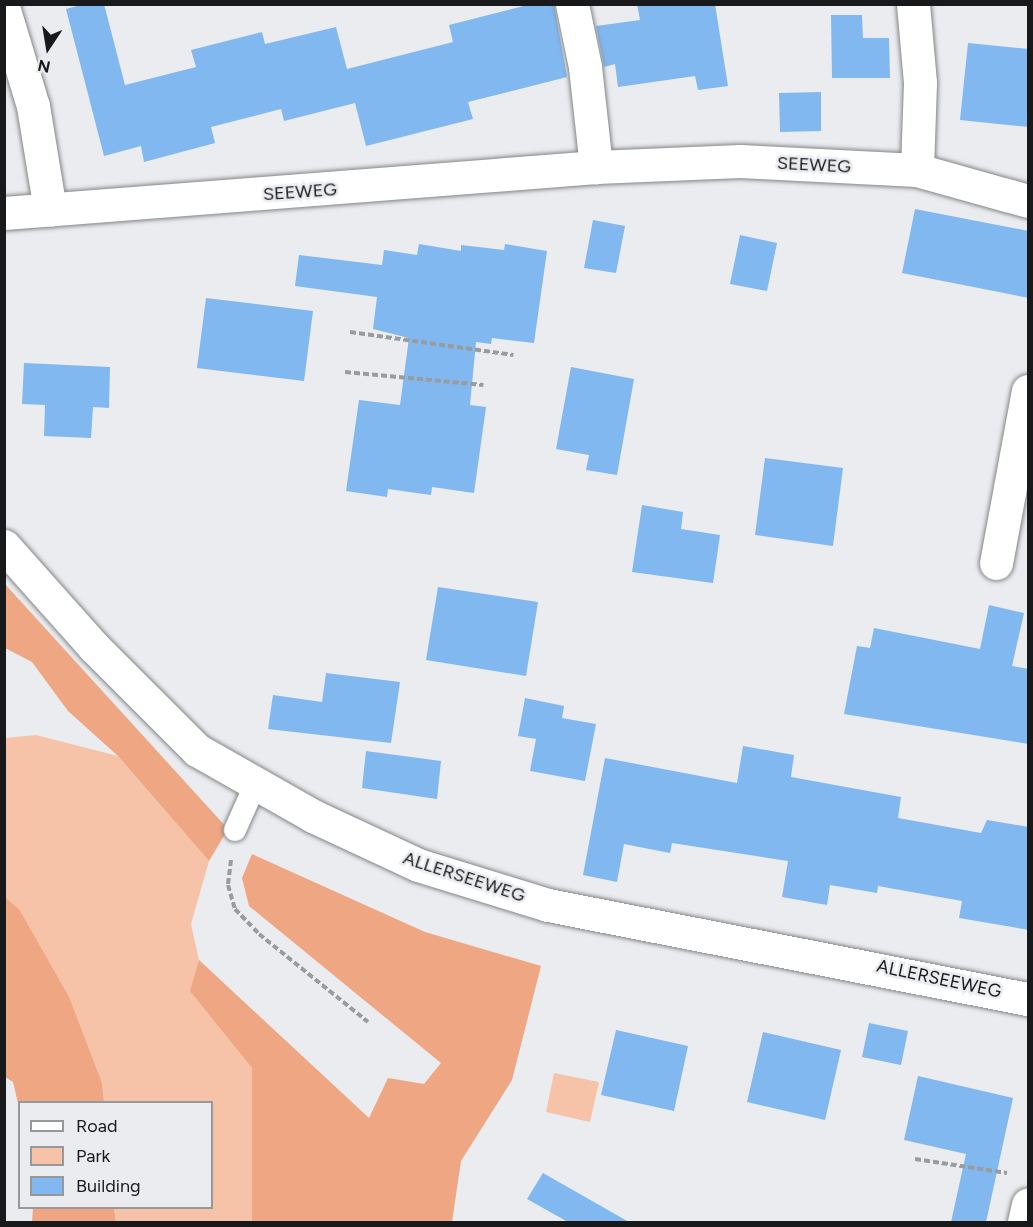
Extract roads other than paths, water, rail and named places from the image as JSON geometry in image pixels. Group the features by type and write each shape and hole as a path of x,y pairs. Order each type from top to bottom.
{"street":[{"path":"572,4 585,68 596,168"},
{"path":"913,4 920,83 917,170"},
{"path":"4,10 33,106 50,210"},
{"name":"SEEWEG","path":"4,213 596,168 740,161 917,170 1029,201"},
{"path":"996,563 1029,391"},
{"name":"ALLERSEEWEG","path":"4,546 94,647 197,750 255,785 418,865 548,904 1029,999"},
{"path":"1023,1189 1024,1222"}],"lane":[{"path":"235,830 255,785"}]}
